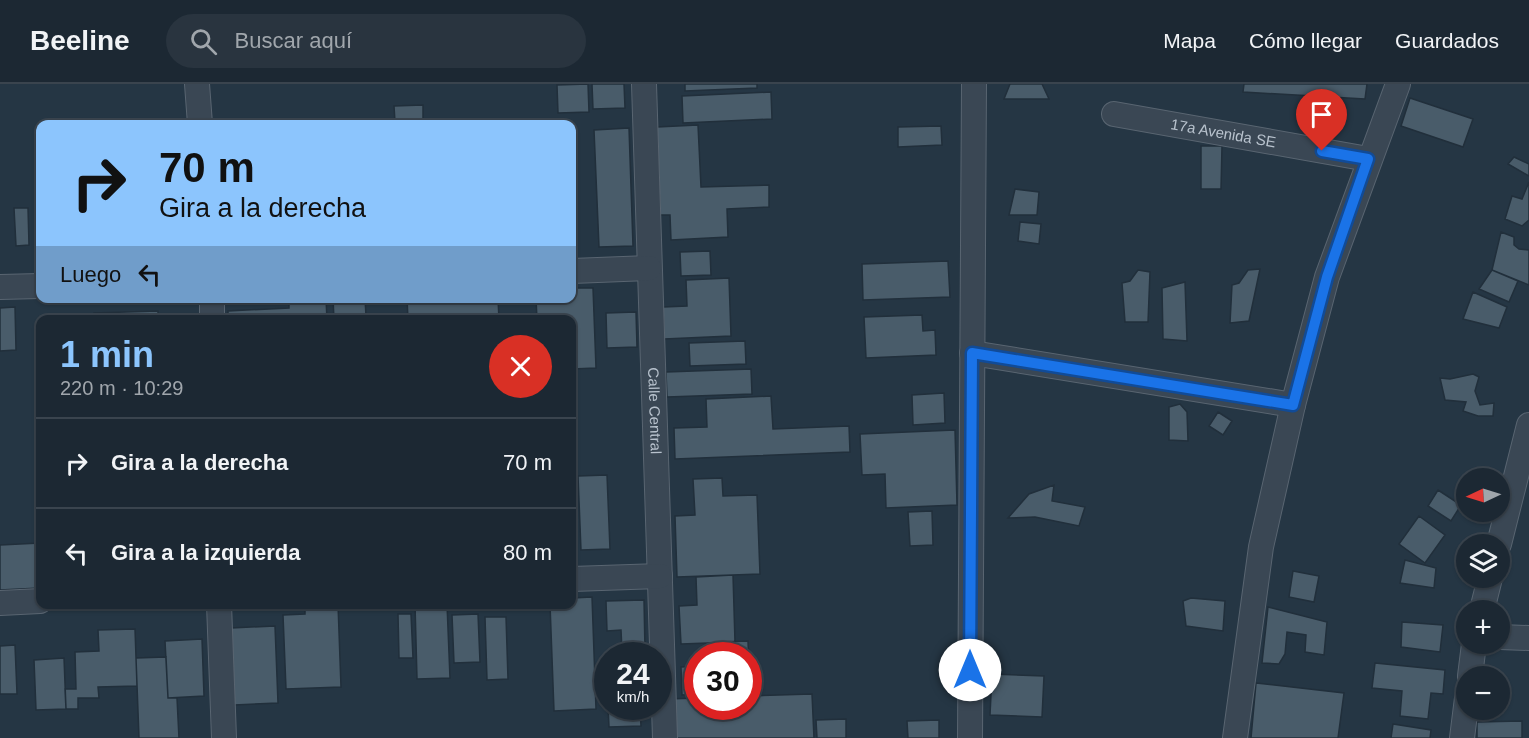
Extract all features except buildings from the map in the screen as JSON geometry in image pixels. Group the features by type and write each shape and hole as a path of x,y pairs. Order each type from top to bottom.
{"street":[{"path":"197,84 200,120"},
{"name":"Calle Central","path":"644,84 665,738"},
{"path":"970,738 974,84"},
{"path":"1235,738 1261,547 1293,405 1327,277 1368,159 1398,84"},
{"name":"17a Avenida SE","path":"1114,114 1368,159"},
{"path":"576,271 649,268"},
{"path":"0,287 36,286"},
{"path":"972,353 1293,405"},
{"path":"1501,534 1529,425"},
{"path":"576,579 660,576"},
{"path":"0,603 36,601"},
{"path":"219,609 224,738"},
{"path":"1510,637 1529,638"},
{"path":"1462,738 1464,720"}],"route":[{"path":"970,670 972,353 1293,405 1327,277 1368,159 1322,151"}]}
